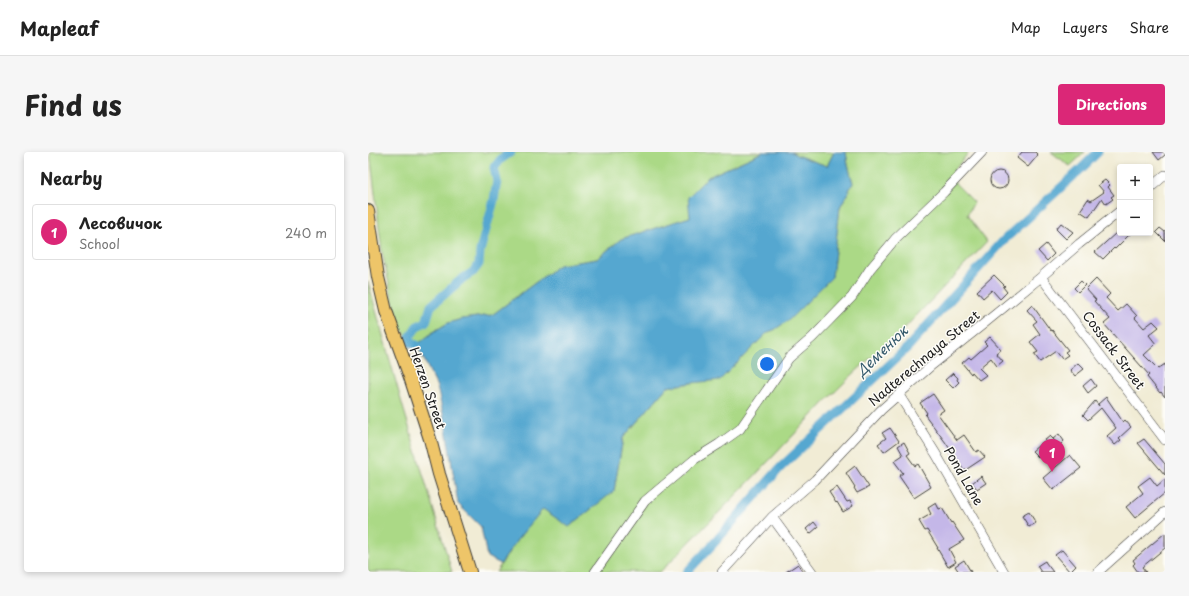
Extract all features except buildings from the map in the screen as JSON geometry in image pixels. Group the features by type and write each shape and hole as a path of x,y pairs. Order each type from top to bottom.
{"main road":[{"name":"Herzen Street","path":"368,211 378,278 386,311 410,377 470,572"}],"street":[{"path":"595,572 646,501 695,459 740,429 789,358 812,338 852,297 870,270 896,238 944,192 982,152"},
{"path":"1153,185 1165,175"},
{"name":"Nadterechnaya Street","path":"722,572 772,517 815,480 881,410 932,365 1117,213"},
{"name":"Cossack Street","path":"1041,277 1165,440"},
{"name":"Pond Lane","path":"899,394 936,454 1004,572"},
{"path":"1098,572 1165,512"},
{"path":"772,517 812,572"}],"green space":[{"path":"370,152 763,152 708,177 690,217 621,239 597,259 559,265 492,315 462,319 448,323 433,332 417,345 407,342 405,334 398,325 382,252"},
{"path":"792,152 834,152 827,166 796,155"},
{"path":"846,152 969,152 949,177 974,202 967,215 987,242 894,339 864,364 837,390 660,572 496,572 517,540 543,508 614,491 623,438 667,387 691,383 768,332 774,330 832,277 840,207 853,183"},
{"path":"1051,152 1085,152 1070,166"},
{"path":"368,282 401,400 452,572 368,572"}],"water":[{"path":"763,152 792,152 796,155 827,166 834,152 846,152 853,183 840,207 832,277 789,320 774,330 768,332 720,380 667,387 623,438 614,491 569,527 543,509 517,540 501,564 487,557 481,527 458,504 445,422 437,387 417,345 433,332 448,323 462,319 492,315 559,265 597,259 621,239 690,217 688,197 708,177"}],"waterway":[{"path":"417,345 407,342 417,326 426,322 431,306 463,278 473,272 479,264 480,251 494,200 497,181 494,168 501,159 511,152"},
{"name":"Деменюк","path":"687,572 780,468 908,347 1004,240 1098,152"}],"place":[{"name":"Лесовичок","path":"1052,472"}]}
